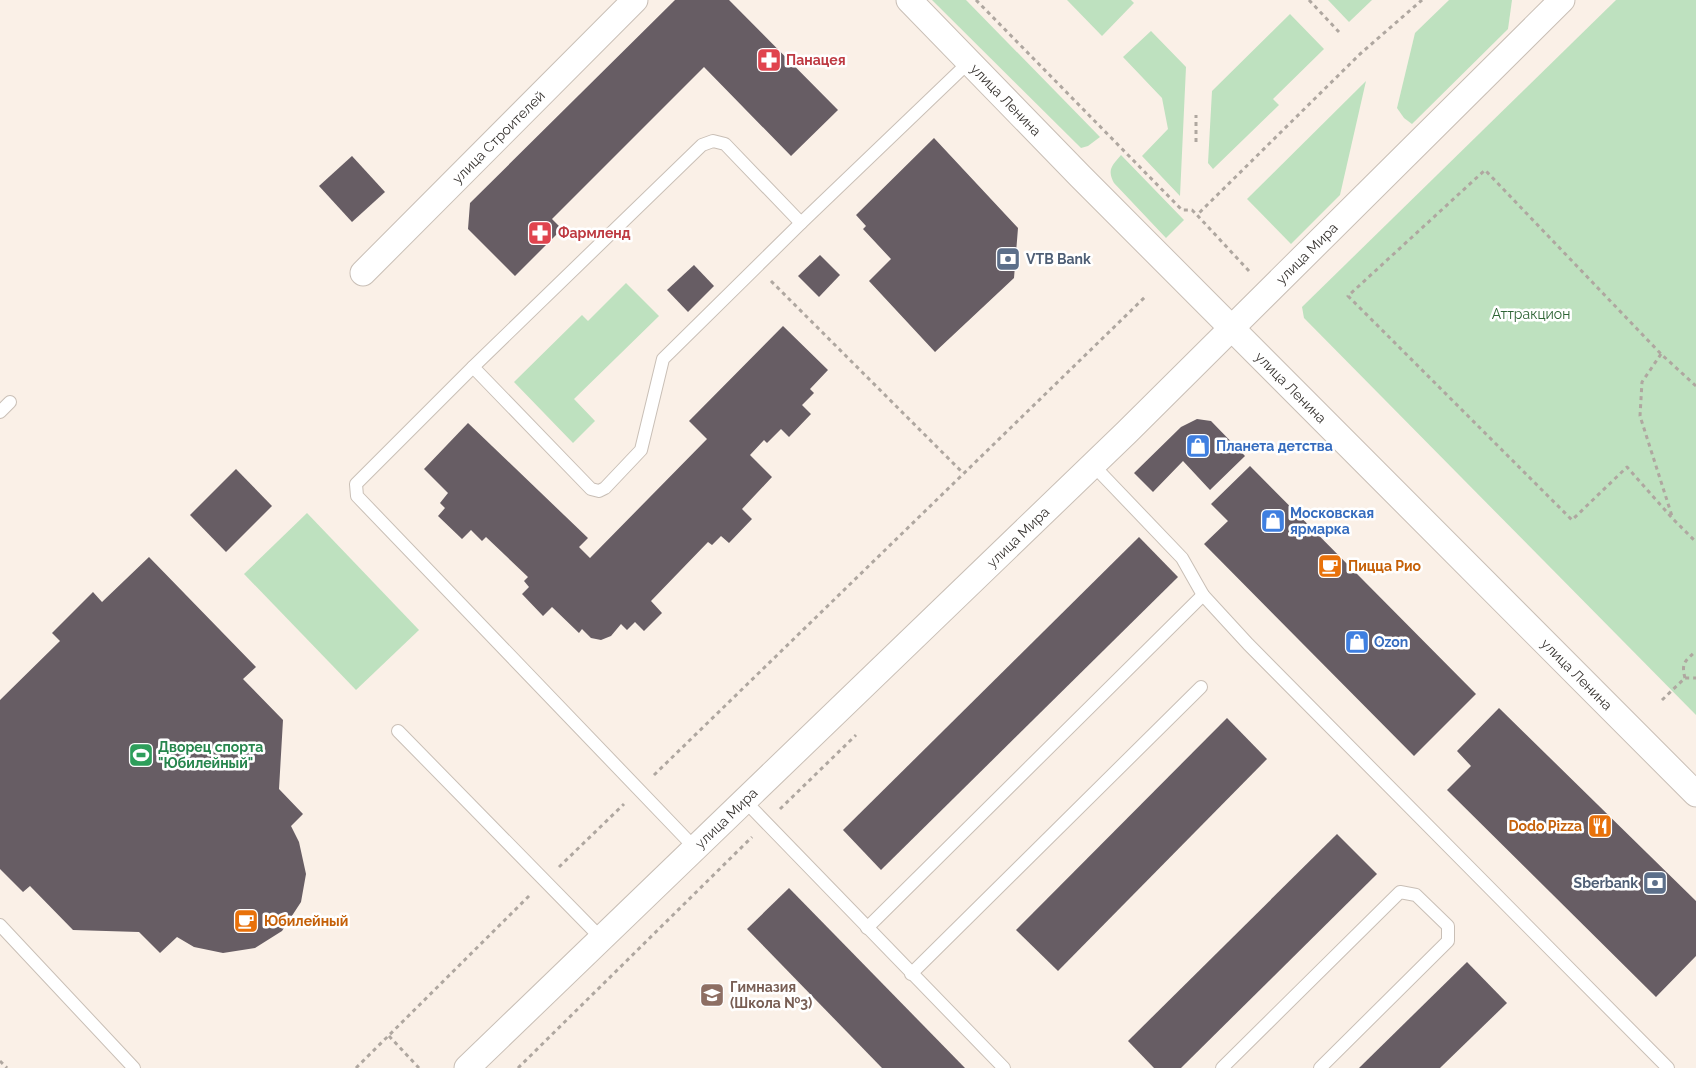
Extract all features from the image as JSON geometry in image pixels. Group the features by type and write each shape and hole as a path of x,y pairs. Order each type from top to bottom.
{"street":[{"name":"улица Строителей","path":"363,273 635,0"},
{"name":"улица Ленина","path":"908,0 1696,794"},
{"name":"улица Мира","path":"467,1068 1232,328 1562,0"}],"lane":[{"path":"473,367 591,490 599,491 606,488 641,450 663,359 800,223 969,62"},
{"path":"694,847 357,496 356,484 473,367 702,145 713,141 725,144 800,223"},
{"path":"0,412 10,402"},
{"path":"1092,464 1182,558 1203,595 1248,644 1668,1068"},
{"path":"867,928 1203,595"},
{"path":"911,974 1201,687"},
{"path":"398,731 600,938"},
{"path":"744,800 1004,1068"},
{"path":"1222,1068 1400,892 1416,894 1448,926 1448,941 1320,1068"},
{"path":"0,926 134,1068"}],"path":[{"path":"976,0 1182,210 1192,210 1249,271"},
{"path":"1309,0 1339,32"},
{"path":"1197,215 1360,54 1422,0"},
{"path":"1196,115 1196,142"},
{"path":"1696,386 1661,354 1485,170 1348,296 1572,520 1628,467 1673,519 1696,542"},
{"path":"757,266 963,474"},
{"path":"356,1068 638,790 1146,296"},
{"path":"1661,354 1642,382 1640,416 1673,519"},
{"path":"1685,678 1682,668 1685,662 1696,652"},
{"path":"1662,700 1685,678 1696,678"},
{"path":"518,1068 858,733"},
{"path":"389,1036 419,1068"},
{"path":"0,1061 7,1068"}],"green space":[{"path":"932,0 966,0 1100,137 1088,146 1081,148"},
{"path":"1067,0 1131,0 1134,3 1102,36"},
{"path":"1328,0 1372,0 1349,22"},
{"path":"1449,0 1512,0 1508,29 1412,124 1404,118 1397,108 1415,33"},
{"name":"Аттракцион","path":"1616,0 1696,0 1696,715 1304,318 1302,307"},
{"path":"1290,14 1324,49 1273,99 1279,105 1213,169 1208,163 1212,91"},
{"path":"1151,31 1186,67 1180,196 1142,156 1168,129 1162,98 1123,57"},
{"path":"1366,81 1340,195 1291,244 1247,199"},
{"path":"1121,155 1184,220 1166,238 1114,183 1111,171"},
{"path":"626,283 659,316 574,399 595,421 573,443 514,382 582,315 588,321"},
{"path":"307,513 419,630 356,690 244,574"}],"building":[{"path":"675,0 729,0 838,110 791,156 704,67 552,219 562,229 515,276 468,229 470,203"},
{"path":"934,138 1018,228 1014,278 935,352 869,281 891,259 863,229 866,226 856,215"},
{"path":"352,156 385,192 352,222 319,186"},
{"path":"820,255 840,275 819,297 798,276"},
{"path":"694,265 714,286 688,312 667,290"},
{"path":"783,326 828,370 810,389 814,393 802,405 811,414 789,437 781,429 767,443 764,440 750,455 772,477 742,509 752,519 729,543 721,536 712,545 708,542 651,601 662,613 644,631 635,622 627,630 621,624 611,636 601,640 591,638 582,629 579,633 552,607 543,616 522,594 529,587 524,581 528,577 486,537 482,541 471,530 462,539 438,516 445,508 440,503 448,493 424,469 468,423 588,538 579,547 590,558 707,439 689,421"},
{"name":"Планета детства","path":"1197,419 1211,421 1245,456 1210,490 1183,461 1153,492 1134,473 1181,427"},
{"path":"1250,466 1476,694 1414,756 1204,544 1228,521 1211,504"},
{"path":"236,469 272,506 226,552 190,515"},
{"path":"1139,537 1178,577 881,870 843,830"},
{"name":"Дворец спорта \"Юбилейный\"","path":"149,557 256,667 243,679 283,720 279,789 303,814 291,826 299,842 306,874 301,902 282,931 255,948 223,953 194,947 177,937 160,953 139,932 73,930 30,886 23,892 0,869 0,700 60,641 52,633 93,592 102,602"},
{"path":"1499,708 1696,901 1696,956 1656,997 1447,790 1471,766 1457,751"},
{"path":"1227,718 1267,759 1058,971 1016,930"},
{"path":"1337,834 1377,874 1181,1068 1154,1068 1128,1041"},
{"path":"789,888 965,1068 882,1068 747,929"},
{"path":"1467,962 1507,1003 1440,1068 1359,1068"}],"place":[{"name":"Панацея","path":"769,60"},
{"name":"Фармленд","path":"540,233"},
{"name":"VTB Bank","path":"1008,259"},
{"name":"Планета детства","path":"1198,446"},
{"name":"Московская ярмарка","path":"1273,521"},
{"name":"Пицца Рио","path":"1330,566"},
{"name":"Ozon","path":"1357,642"},
{"name":"Дворец спорта \"Юбилейный\"","path":"141,755"},
{"name":"Dodo Pizza","path":"1600,826"},
{"name":"Sberbank","path":"1655,883"},
{"name":"Юбилейный","path":"246,921"},
{"name":"Гимназия (Школа №3)","path":"712,995"}]}
